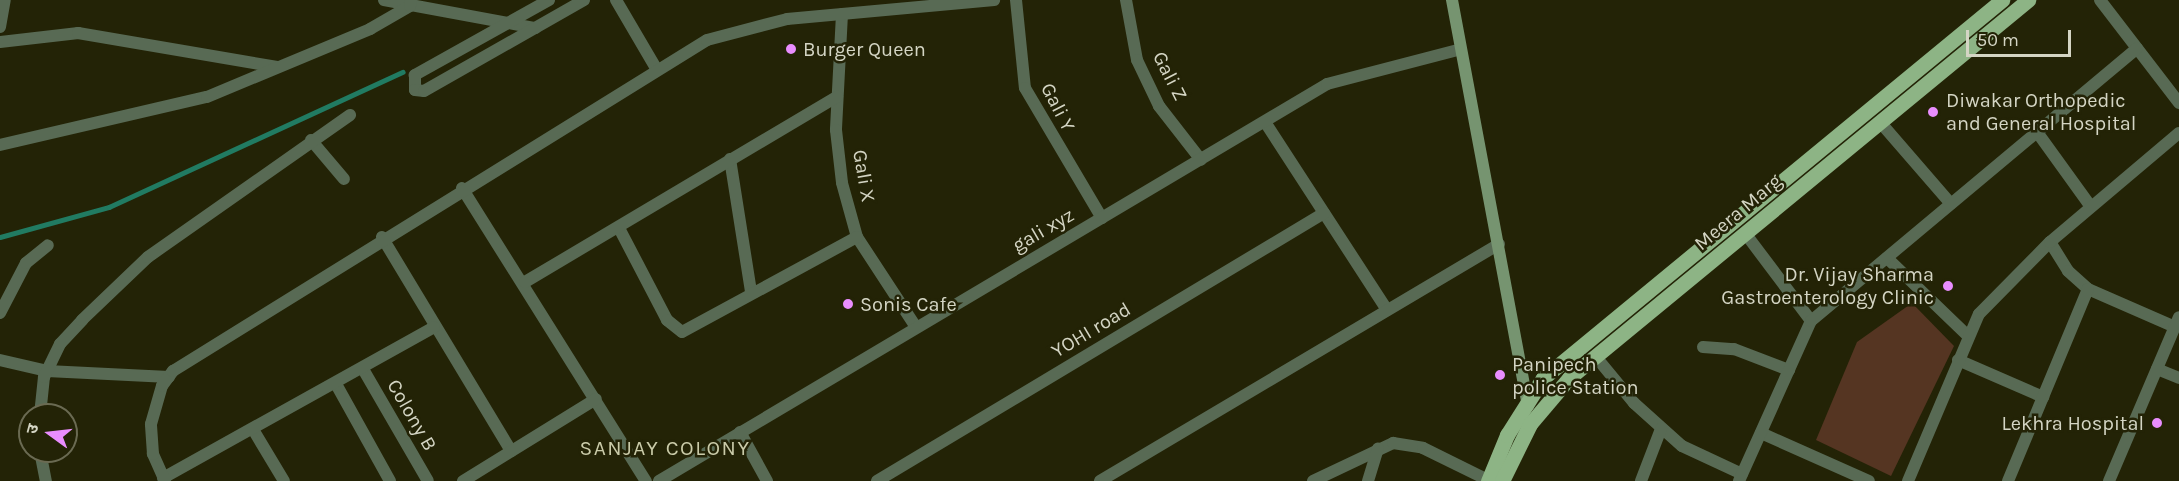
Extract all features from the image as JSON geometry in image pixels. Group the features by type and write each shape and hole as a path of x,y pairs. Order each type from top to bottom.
{"main road":[{"name":"Meera Marg","path":"1493,481 1527,398 1554,369 2002,0"},
{"name":"Meera Marg","path":"1493,481 1548,398 2028,0"}],"street":[{"path":"0,27 5,0"},
{"path":"384,0 411,3 536,28"},
{"path":"549,0 415,75 415,90 424,91 584,0"},
{"path":"616,0 657,70"},
{"path":"434,327 164,480 153,454 151,424 153,407 169,377 195,354 657,70 730,30 915,4 994,0"},
{"name":"Gali Y","path":"1016,0 1025,88 1102,218"},
{"name":"Gali Z","path":"1126,0 1137,60 1159,106 1201,160"},
{"path":"1452,0 1530,424"},
{"path":"2100,0 2179,103"},
{"path":"0,145 207,97 277,67 332,47 411,3"},
{"name":"Gali X","path":"842,14 837,97 842,183 856,237 916,327"},
{"path":"0,42 78,33 277,67"},
{"path":"1596,357 1661,429 1695,455 1741,478 1811,321 2137,48"},
{"name":"gali xyz","path":"659,481 1265,122 1353,75 1461,49"},
{"path":"525,282 837,97"},
{"path":"41,403 47,371 60,344 148,257 311,140 350,115"},
{"path":"1265,122 1387,310"},
{"path":"1881,122 1951,204"},
{"path":"2037,132 2091,207"},
{"path":"1908,481 1966,335 1979,314 2050,242 2179,133"},
{"path":"311,140 344,179"},
{"path":"730,159 751,292"},
{"path":"462,188 525,282 646,481"},
{"name":"YOHI road","path":"878,481 1324,213"},
{"path":"619,228 667,320 682,332 751,292 856,237"},
{"path":"1745,233 1811,321"},
{"path":"382,237 434,327 511,451"},
{"path":"2050,242 2068,272 2088,289 2177,322 2109,481"},
{"path":"1100,481 1498,244"},
{"path":"0,313 26,263 48,245"},
{"path":"1887,258 1966,335"},
{"path":"2008,481 2088,289"},
{"path":"1704,347 1734,349 1789,370"},
{"path":"0,360 47,371 169,377"},
{"path":"1958,360 2043,398"},
{"name":"Colony B","path":"363,369 428,481"},
{"path":"2157,369 2179,378"},
{"path":"336,384 390,481"},
{"path":"463,481 597,399"},
{"path":"1641,481 1661,429"},
{"path":"254,431 284,481"},
{"path":"740,432 767,481"},
{"path":"1761,433 1869,481"},
{"path":"1313,481 1393,443 1423,448 1493,481"},
{"path":"1368,481 1378,449"},
{"path":"42,463 46,481"}],"shaded area":[{"path":"1912,303 1954,346 1891,476 1816,440 1857,342"}],"waterway":[{"path":"0,237 109,207 402,72"}],"place":[{"name":"Burger Queen","path":"791,49"},
{"name":"Diwakar Orthopedic and General Hospital","path":"1933,112"},
{"name":"Dr. Vijay Sharma Gastroenterology Clinic","path":"1948,286"},
{"name":"Sonis Cafe","path":"848,304"},
{"name":"Panipech police Station","path":"1500,375"},
{"name":"Lekhra Hospital","path":"2157,423"}],"district":[{"name":"SANJAY COLONY","path":"665,448"}]}
